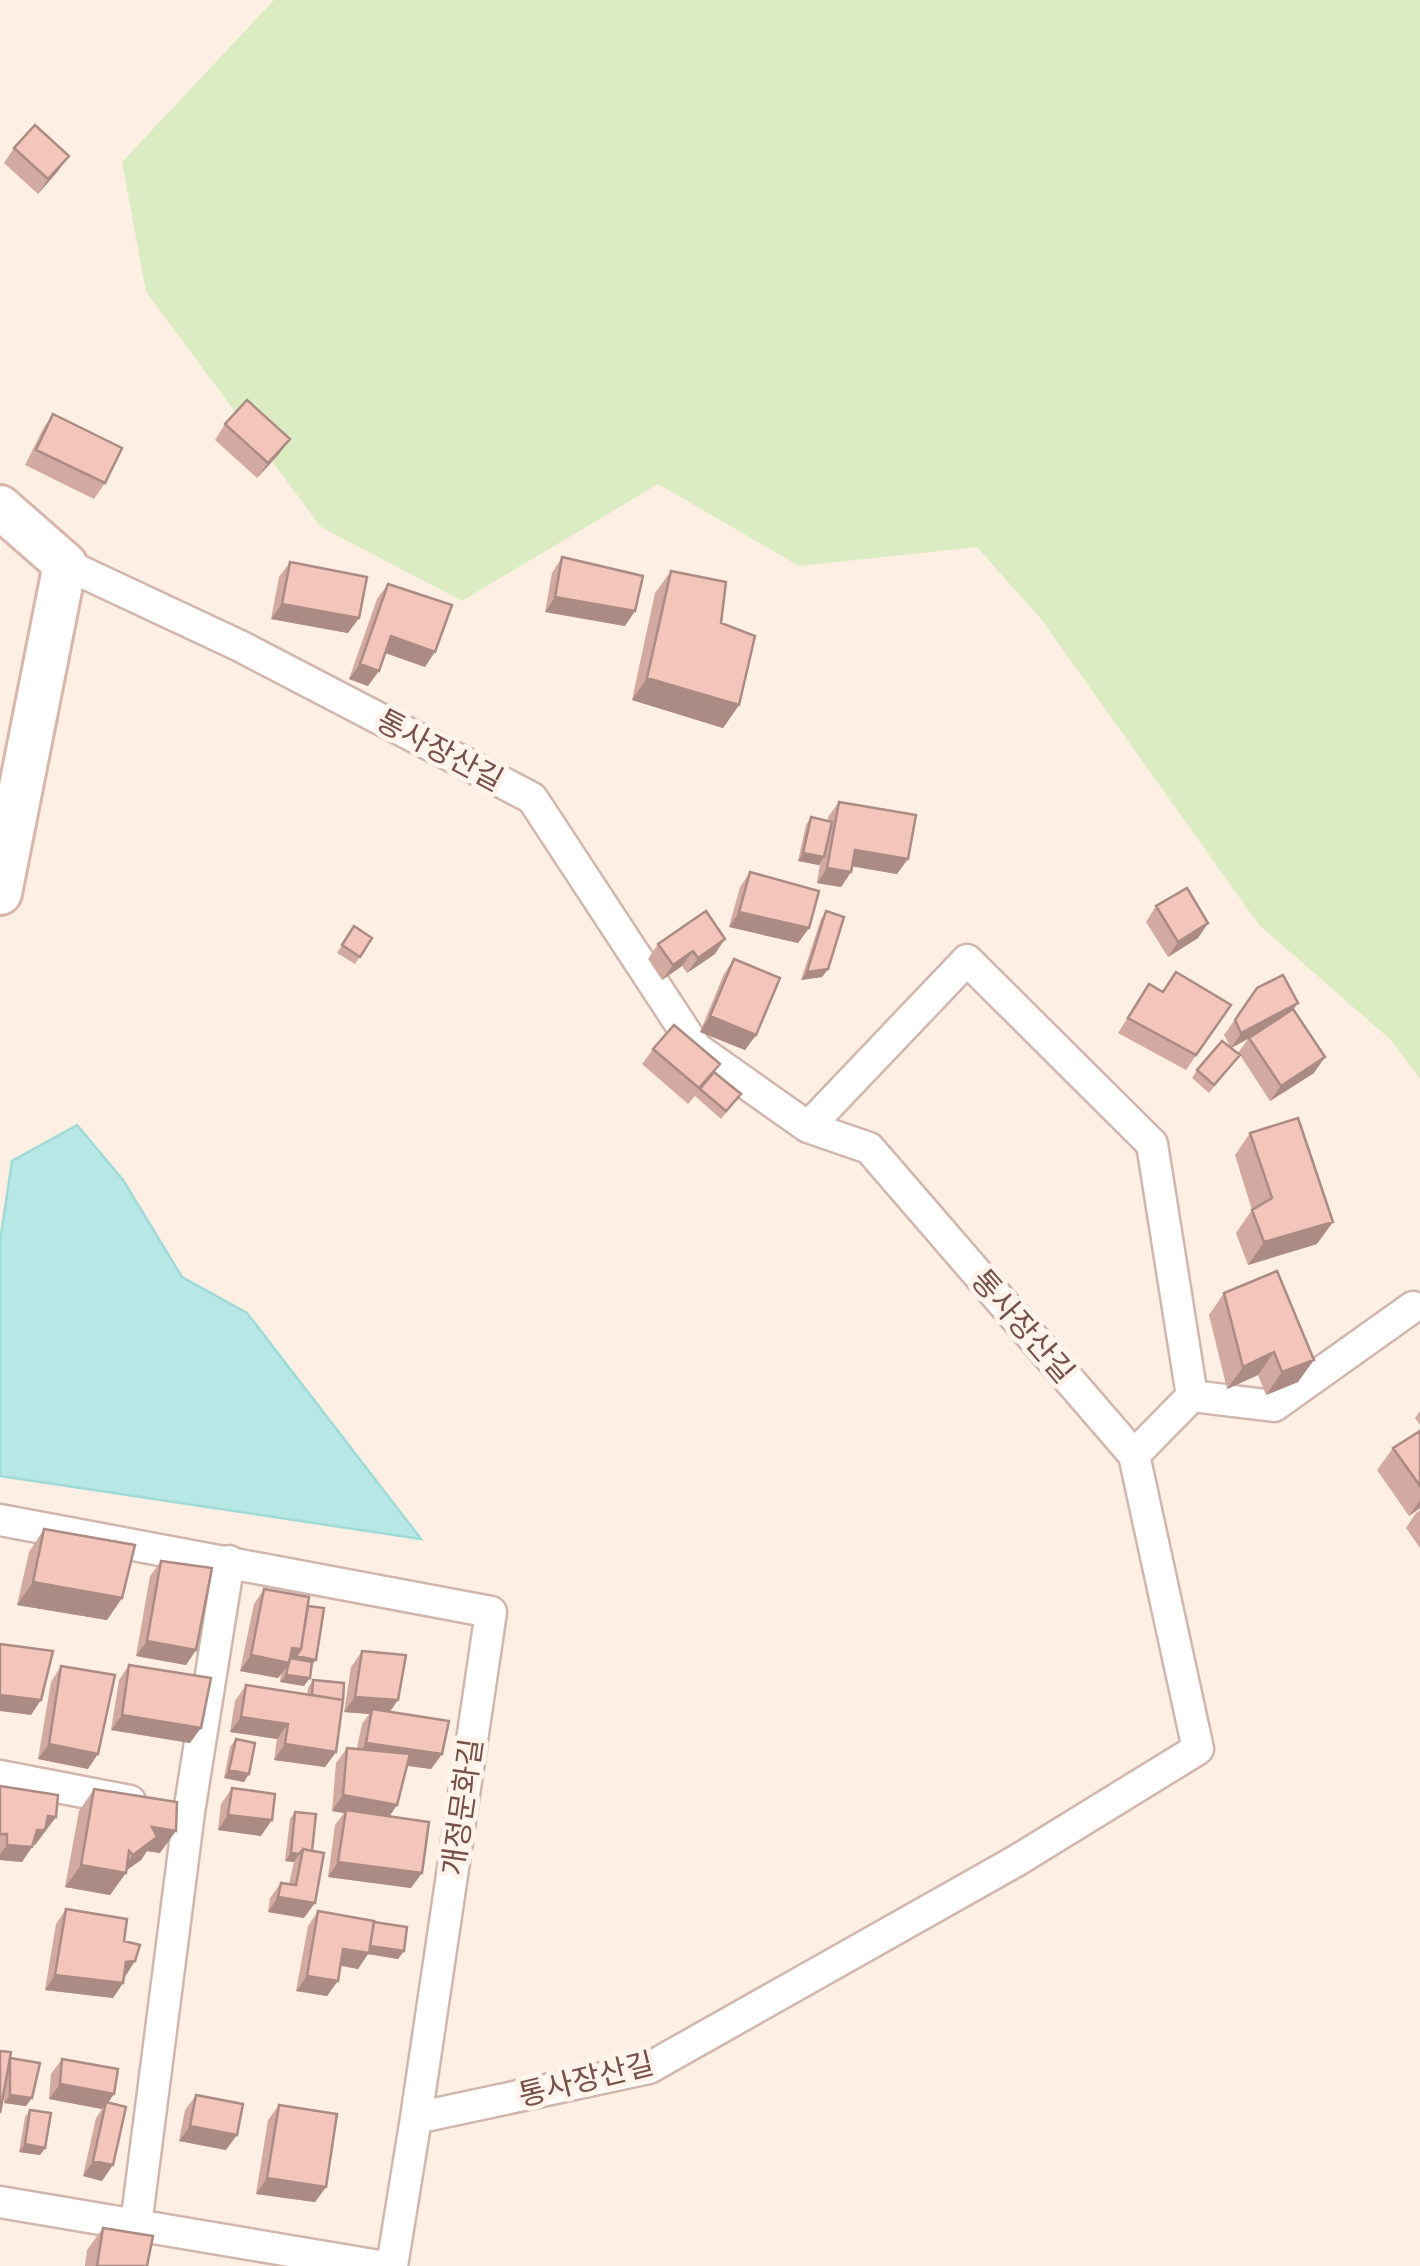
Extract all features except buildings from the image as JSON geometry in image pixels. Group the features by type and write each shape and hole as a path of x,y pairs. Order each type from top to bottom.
{"street":[{"name":"통사장산길","path":"0,507 66,564 240,646 532,798 696,1048 808,1127 869,1148 1134,1455 1198,1749 1016,1861 648,2068 416,2118"},
{"path":"0,893 66,564"},
{"path":"808,1127 967,960 1152,1144 1192,1396"},
{"path":"1192,1396 1274,1406 1413,1308"},
{"path":"1134,1455 1192,1396"},
{"name":"개정문화길","path":"0,1520 491,1612 392,2266"},
{"path":"136,2225 170,1808 228,1561"},
{"path":"0,1776 170,1808"},
{"path":"0,2202 378,2266"}],"green space":[{"path":"274,0 1420,0 1420,1079 1391,1040 1259,925 1041,619 977,547 799,566 658,484 462,601 321,527 146,292 122,162"}],"water":[{"path":"77,1125 123,1180 182,1277 247,1313 421,1539 0,1476 0,1242 12,1161"}]}
